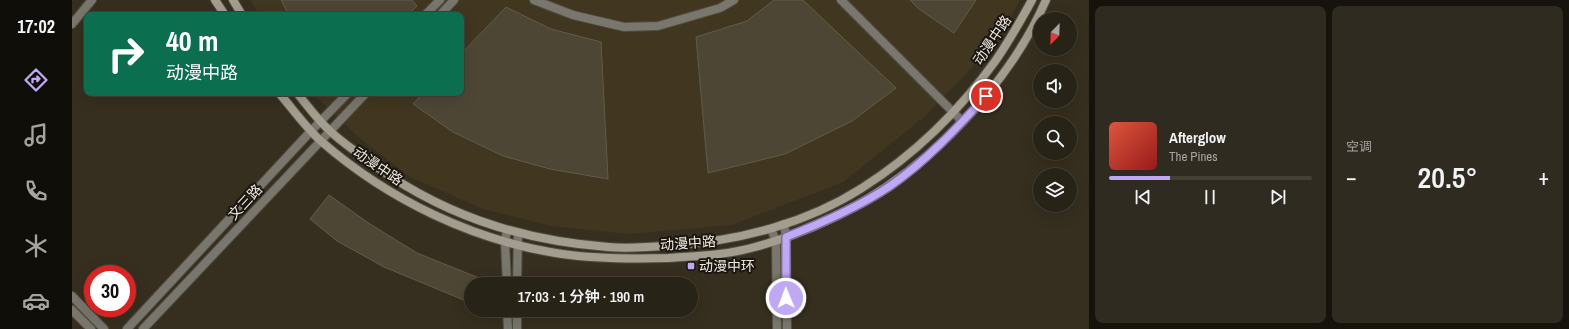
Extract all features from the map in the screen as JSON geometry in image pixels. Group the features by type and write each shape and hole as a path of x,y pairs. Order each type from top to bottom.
{"street":[{"path":"72,24 92,0"},
{"path":"215,0 223,12"},
{"path":"233,0 240,12"},
{"path":"428,12 440,0"},
{"path":"443,12 454,0"},
{"path":"534,0 573,15 624,27 658,26 720,8 734,0"},
{"path":"841,0 963,122"},
{"name":"动漫中路","path":"299,96 330,131 379,169 421,196 472,218 518,233 559,241 610,247 638,248 715,242 771,229 825,208 867,185 891,168 953,112 996,61 1032,0"},
{"name":"动漫中路","path":"282,96 321,141 367,176 426,212 505,242 561,254 637,259 726,254 776,241 825,222 890,185 929,155 963,122 986,96 1023,44 1046,0"},
{"name":"文三路","path":"127,329 345,96"},
{"name":"文三路","path":"143,329 363,96"},
{"path":"784,224 786,237 787,329"},
{"path":"771,229 776,241 777,329"},
{"path":"506,277 505,242 507,230"},
{"path":"517,277 518,233"},
{"path":"72,296 104,329"},
{"path":"72,310 91,329"},
{"path":"507,317 508,329"},
{"path":"517,317 517,329"}],"shaded area":[{"path":"250,0 1020,0 997,42 924,117 843,182 732,225 628,234 552,226 483,209 410,177 357,136 315,96 464,96 464,12 257,12"}],"building":[{"path":"281,0 412,0 417,6 411,12 287,12"},
{"path":"774,0 803,0 896,88 852,121 785,154 708,173 696,37 747,21"},
{"path":"910,0 976,0 954,33 919,9"},
{"path":"506,7 551,29 601,42 608,179 550,169 503,156 453,132 413,104 420,96 464,96 464,51"},
{"path":"329,195 370,224 417,253 477,277 464,277 464,300 384,267 337,241 310,219"}],"place":[{"name":"动漫中环","path":"691,266"}],"route":[{"path":"786,298 786,237 825,222 890,185 929,155 963,122 986,96"}]}
